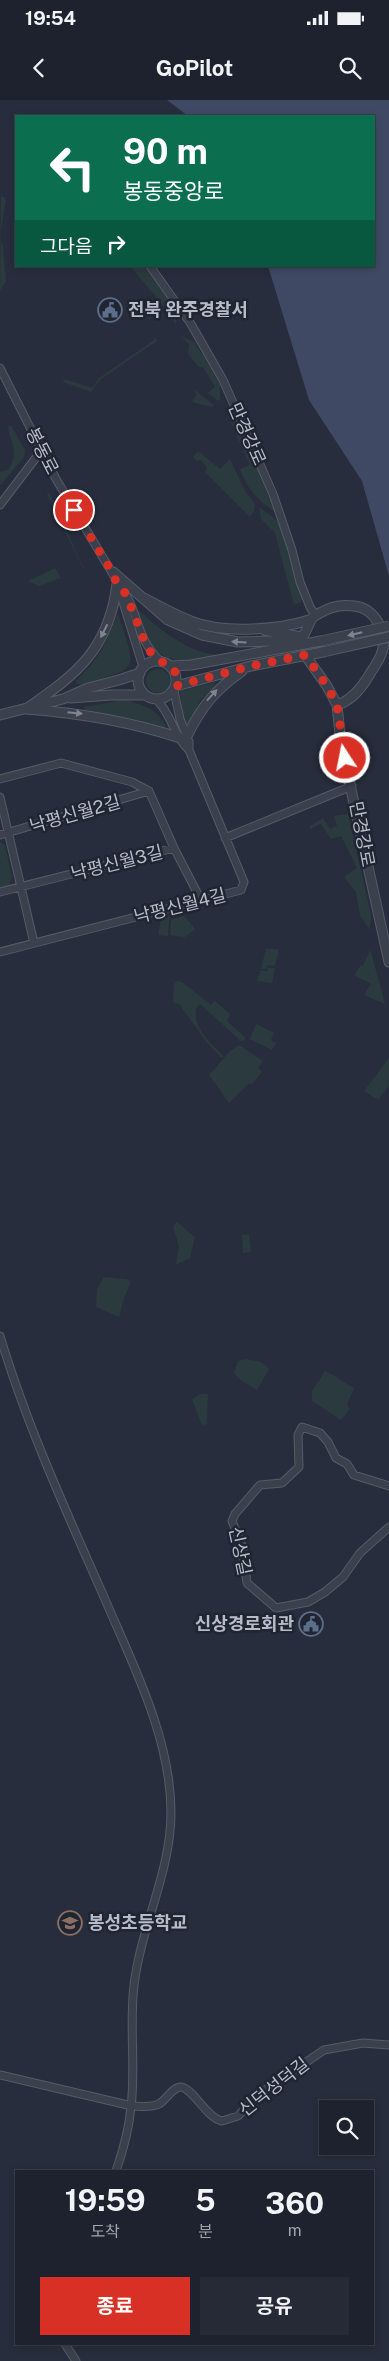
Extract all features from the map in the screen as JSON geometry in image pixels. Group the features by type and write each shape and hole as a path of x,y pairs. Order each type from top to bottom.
{"street":[{"name":"만경강로","path":"151,267 191,324 223,380 273,494 284,523 300,582 313,617"},
{"name":"봉동로","path":"0,368 56,479 112,572 141,670"},
{"path":"0,505 41,451"},
{"path":"112,572 168,620 202,635 217,639 238,642 321,641 389,626"},
{"path":"26,709 71,677 91,655 110,621 117,584"},
{"name":"봉동로","path":"117,584 126,594 143,640 160,661"},
{"path":"144,598 174,614 203,625 224,628 255,628 313,617 329,608 356,606 366,609 374,616 382,631 383,651 368,677 353,697 346,703 337,705"},
{"path":"305,642 313,617"},
{"path":"255,628 305,642"},
{"path":"62,699 111,695 145,696 157,700 164,699 175,688 251,666 389,637"},
{"path":"0,715 62,699 88,688 119,680 141,670 154,661 160,661 171,666 191,665 305,642"},
{"name":"만경강로","path":"305,655 327,686 337,705 341,744 352,786 389,962"},
{"path":"171,666 175,672 175,688"},
{"path":"26,709 100,717 183,737 215,692 251,666"},
{"path":"141,670 138,685 145,696"},
{"name":"낙평신월4길","path":"175,688 183,737"},
{"name":"낙평신월4길","path":"0,952 241,890 244,887 244,882 183,737 169,714 157,700"},
{"path":"0,779 61,763 132,782 149,791"},
{"path":"224,838 352,786"},
{"name":"낙평신월2길","path":"0,835 149,791"},
{"name":"낙평신월3길","path":"0,892 174,848 149,791"},
{"path":"0,797 34,943"},
{"path":"174,848 201,900"},
{"path":"0,1336 30,1427 142,1687 158,1734 168,1776 171,1815 170,1834 142,1942 134,1985 131,2022 132,2106 116,2170"},
{"name":"신상길","path":"389,1486 354,1475 347,1464 336,1458 328,1442 320,1433 302,1427 298,1436 299,1467 282,1483 260,1485 235,1514 232,1521 242,1546 247,1583 276,1608 308,1602 325,1592 344,1577 360,1552 389,1527"},
{"name":"신덕성덕길","path":"0,2075 132,2106 153,2106 181,2088 187,2089 215,2120 230,2120 245,2110 258,2095 324,2050 363,2043 389,2046"},
{"path":"66,2345 76,2361"}],"shaded area":[{"path":"1,196 6,198 1,233"},
{"path":"1,239 6,282 0,290"},
{"path":"131,267 147,267 177,308 176,324"},
{"path":"153,336 157,341 100,380 91,392 63,382 64,379 92,388 99,378 154,340"},
{"path":"181,336 194,342 206,360 220,385 220,400 218,401 208,393 215,387 203,367 199,367 188,354 189,344"},
{"path":"195,390 214,405 212,407 192,402 196,395"},
{"path":"228,416 234,417 237,421 260,469 274,511 253,493 243,476 240,469 250,465"},
{"path":"11,425 25,450 24,457 0,486 0,472 8,470 14,453 8,427"},
{"path":"198,451 220,469 230,459 245,491 255,504 254,511 250,517 205,472 207,468 201,460 197,461 193,457"},
{"path":"49,493 84,568 83,568 47,494"},
{"path":"259,507 279,522 302,598 301,602 294,605 275,533 261,519"},
{"path":"55,568 61,578 39,586 28,581"},
{"path":"132,604 168,635 190,647 211,654 239,653 193,660 170,658 160,654 146,638"},
{"path":"118,614 129,648 129,665 114,675 80,685 76,683 103,648"},
{"path":"158,669 166,673 170,681 166,689 158,693 150,689 146,681 150,673"},
{"path":"215,682 216,686 200,700 190,723 187,725 184,722 180,691"},
{"path":"124,700 139,704 156,713 169,731 133,719 85,710 83,707"},
{"path":"348,814 371,915 370,930 360,916 356,892 344,877 357,868 341,836 331,839 321,824 310,829 310,826 323,818 330,829 337,826 334,816"},
{"path":"0,842 5,845 12,877 9,885 0,887"},
{"path":"182,912 182,915 169,919 168,936 158,935 161,919"},
{"path":"184,916 195,929 185,937 170,935 171,920"},
{"path":"266,948 279,950 275,966 268,965 266,969 261,969"},
{"path":"370,950 385,1004 364,995 371,984 354,975 361,965 363,966"},
{"path":"268,968 275,968 272,983 257,981 261,970 267,971"},
{"path":"177,981 182,982 211,1005 215,1001 230,1014 227,1021 245,1037 245,1040 241,1041 200,1004 196,1008 197,1022 204,1035 224,1056 221,1058 205,1040 179,1004 173,1003 174,984"},
{"path":"256,1024 274,1033 271,1040 276,1043 272,1050 250,1039"},
{"path":"239,1045 263,1061 258,1068 262,1072 252,1084 249,1084 229,1103 209,1075 230,1051"},
{"path":"389,1058 389,1085 378,1100 364,1091"},
{"path":"177,1222 195,1237 190,1258 176,1265 179,1246 173,1227"},
{"path":"249,1234 251,1252 243,1253 242,1235"},
{"path":"104,1277 127,1279 131,1282 119,1317 96,1307 97,1289"},
{"path":"246,1359 261,1362 269,1369 257,1390 242,1381 234,1373 238,1361"},
{"path":"325,1371 354,1388 347,1405 350,1409 341,1420 312,1401 312,1391"},
{"path":"200,1394 208,1394 207,1424 202,1425 192,1399"}],"water":[{"path":"167,100 389,100 389,576 362,481 309,400 268,267 375,267 375,115 187,115"}],"place":[{"name":"전북 완주경찰서","path":"110,310"},
{"name":"신상경로회관","path":"311,1624"},
{"name":"봉성초등학교","path":"70,1923"}],"route":[{"path":"74,510 112,572 117,584 126,594 140,635 146,645 152,654 160,661 171,666 175,672 176,686 251,666 305,655 327,686 337,705 341,744 345,758"}]}
